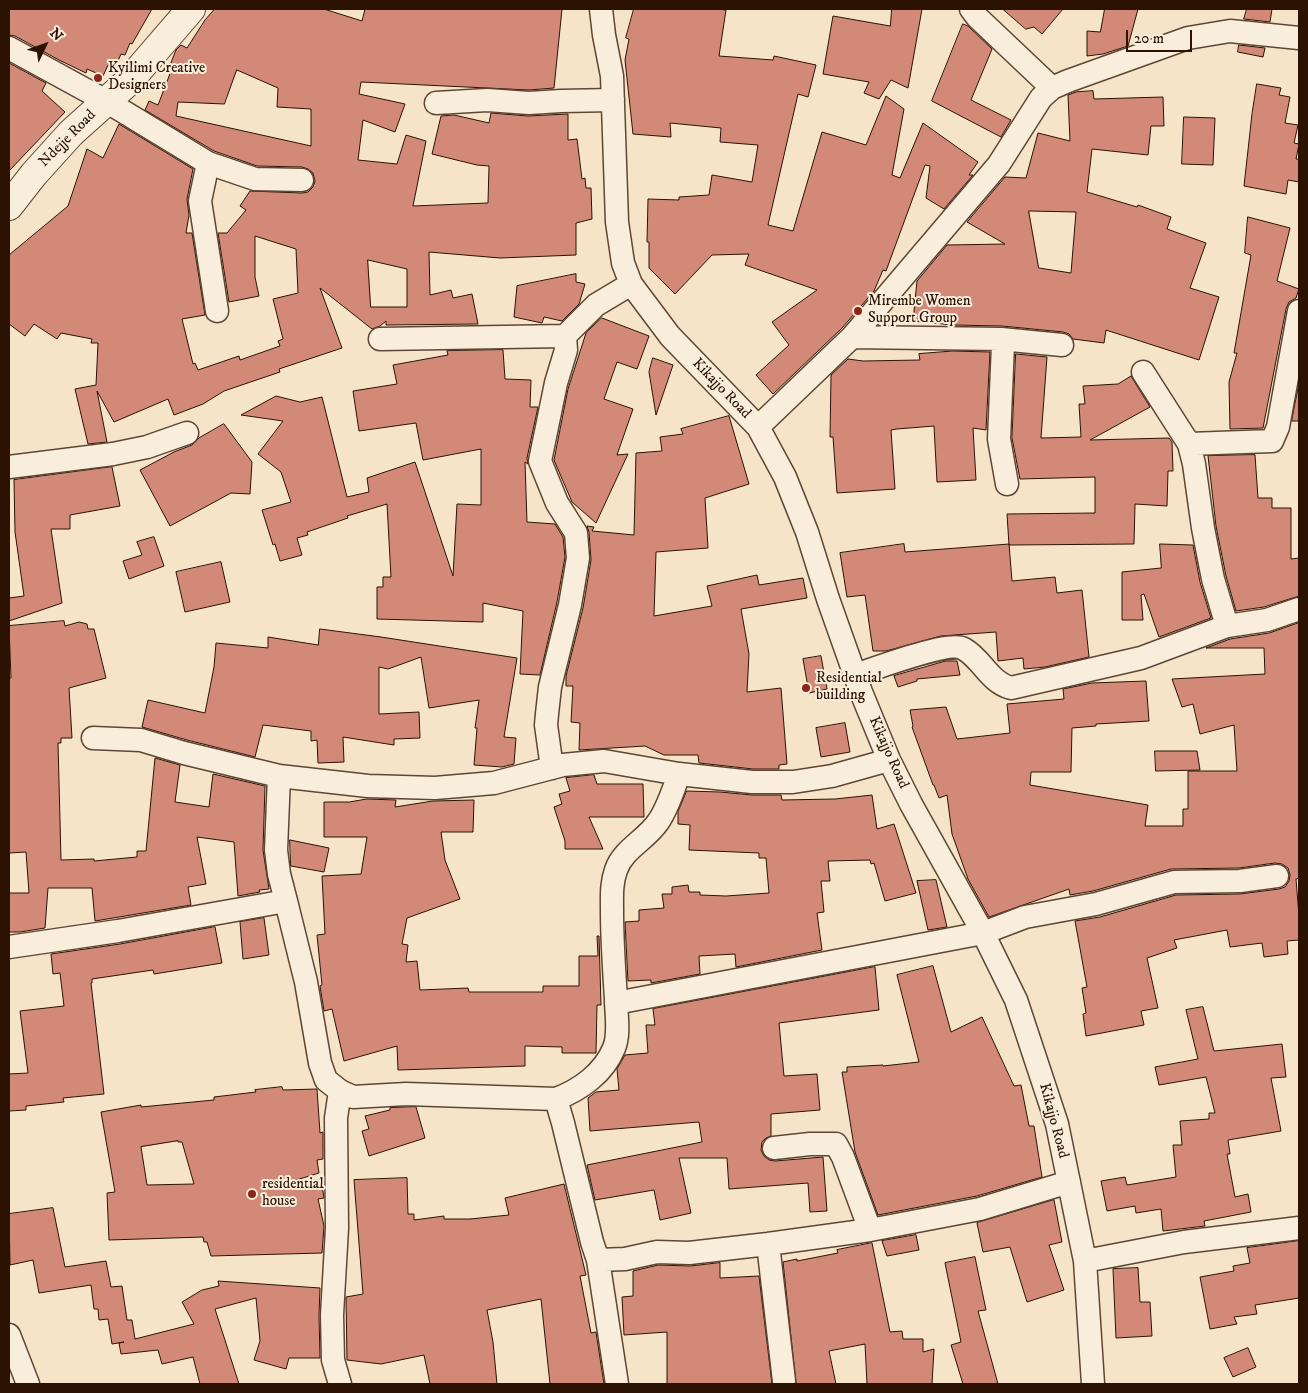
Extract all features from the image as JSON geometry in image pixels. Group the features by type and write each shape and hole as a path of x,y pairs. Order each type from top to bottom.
{"street":[{"name":"Ndejje Road","path":"9,206 52,153 71,133 129,81 191,9"},
{"name":"Kikajjo Road","path":"601,9 612,76 617,222 623,263 631,284 670,336 758,427 785,477 855,675 889,760 911,804 983,933 1016,1000 1056,1124 1086,1261 1093,1384"},
{"path":"971,9 977,17 1052,88"},
{"path":"758,427 852,337 999,164 1041,98 1052,88 1068,80 1188,38 1230,31 1299,38"},
{"path":"9,48 106,101 208,163 255,179 302,180"},
{"path":"436,103 487,100 529,103 613,100"},
{"path":"208,163 200,202 217,311"},
{"path":"380,339 565,336 596,305 631,284"},
{"path":"1189,444 1272,442 1278,427 1299,311"},
{"path":"552,768 546,714 578,558 576,533 557,503 540,461 556,383 566,350 565,336"},
{"path":"852,337 1001,339 1062,345"},
{"path":"1001,339 1003,344 999,440 1007,484"},
{"path":"1143,372 1189,444 1213,579 1228,626"},
{"path":"9,467 113,454 146,447 187,433"},
{"path":"855,675 952,646 963,648 1000,683 1011,688 1141,658 1228,626 1267,620 1299,609"},
{"path":"93,738 141,740 184,753 279,776 368,786 435,788 494,783 572,764 604,761 679,774 752,782 793,782 832,776 889,760"},
{"path":"279,776 276,850 279,874 306,982 320,1063 326,1080 340,1091 354,1097 406,1094 556,1099 572,1093 604,1067 615,1047 617,1024 612,883 617,868 624,856 658,823 671,798 679,774"},
{"path":"616,1004 983,933 1025,917 1096,904 1174,882 1240,881 1276,876"},
{"path":"9,947 118,932 286,901"},
{"path":"340,1091 336,1118 337,1228 332,1315 333,1360 340,1384"},
{"path":"556,1099 598,1260 617,1384"},
{"path":"774,1148 810,1144 836,1144 843,1157 870,1230"},
{"path":"598,1260 626,1260 657,1252 689,1253 870,1230 980,1209 1069,1182"},
{"path":"1086,1261 1184,1242 1299,1228"},
{"path":"768,1244 784,1381"},
{"path":"9,1335 28,1384"}],"building":[{"path":"9,9 152,9 132,44 130,43 125,55 121,54 115,68 108,65 103,76 87,69 86,73 15,36 9,35"},
{"path":"215,9 324,9 362,21 365,9 562,9 554,88 529,90 361,82 359,94 405,104 395,132 363,120 358,160 397,164 406,135 426,141 413,206 488,203 489,166 432,154 441,116 454,115 489,123 491,113 528,116 568,114 568,140 577,139 582,179 585,178 586,188 591,188 592,219 576,223 576,255 500,258 429,252 430,295 451,290 453,298 472,294 478,324 386,325 386,321 372,329 320,288 342,348 279,369 280,372 224,391 203,404 174,415 168,399 114,422 97,391 107,442 88,444 75,389 96,385 98,343 91,343 92,339 61,333 57,339 34,324 25,336 9,324 9,255 68,206 87,149 103,158 119,124 193,169 187,199 189,215 186,233 192,233 205,315 182,319 193,364 195,363 198,370 239,356 240,360 280,346 278,341 283,339 273,299 298,293 296,249 255,236 255,277 259,296 229,302 218,233 227,233 246,210 240,206 250,191 308,192 313,187 315,181 313,173 302,167 257,166 214,151 145,110 149,101 158,105 171,71 168,70 176,50 181,45 187,48 205,20","holes":["237,70 278,88 277,107 311,109 311,146 176,116 178,102 224,104","368,260 407,269 407,307 371,307"]},
{"path":"634,9 726,10 719,56 773,60 774,56 816,65 808,97 798,94 768,225 793,231 822,132 866,145 886,96 904,109 892,175 900,178 923,123 978,162 969,175 973,175 944,209 926,198 930,166 925,165 886,271 883,270 874,291 842,328 773,394 756,375 789,345 772,322 817,290 745,265 749,254 712,255 675,294 649,268 649,242 647,242 648,199 679,200 679,197 709,195 712,175 752,182 758,145 720,142 721,128 670,123 671,137 633,134 625,60 629,39 626,38"},
{"path":"892,9 922,9 908,88 891,80 879,99 864,93 869,82 823,74 833,16 890,26"},
{"path":"1003,9 1063,9 1042,34 1034,27 1026,29"},
{"path":"1105,9 1138,9 1128,46 1103,54 1087,56 1087,31 1100,32"},
{"path":"1247,9 1272,9 1270,22 1244,19"},
{"path":"963,24 968,26 992,49 971,100 1011,120 1001,137 932,101"},
{"path":"1239,45 1265,48 1263,57 1238,52"},
{"path":"9,63 46,83 42,91 65,112 9,171"},
{"path":"1257,84 1281,88 1279,95 1290,97 1285,123 1298,125 1294,143 1299,144 1296,159 1299,159 1299,182 1288,180 1286,194 1244,186"},
{"path":"1093,91 1094,99 1163,97 1164,126 1151,126 1148,155 1092,149 1087,192 1137,207 1138,205 1171,217 1167,229 1206,243 1190,288 1219,297 1199,360 1106,330 1104,343 1073,339 1069,334 1063,332 1002,326 953,325 913,321 917,281 947,245 1005,244 967,222 1005,177 1026,178 1038,133 1070,141 1068,95 1076,92","holes":["1029,211 1076,212 1071,273 1039,268"]},
{"path":"1184,117 1215,118 1213,165 1182,164"},
{"path":"1248,217 1290,228 1277,281 1299,289 1296,298 1289,302 1286,309 1263,428 1230,429 1229,382 1237,353 1234,353 1251,255 1245,253"},
{"path":"576,274 576,282 585,284 579,304 562,321 544,317 542,323 514,317 517,286"},
{"path":"602,318 649,336 637,369 617,362 604,399 633,409 617,455 628,454 596,523 572,502 554,460 568,389 586,333"},
{"path":"503,350 505,379 531,380 530,407 538,407 527,458 528,464 525,462 527,522 555,524 563,537 565,557 557,602 540,675 520,674 523,611 483,603 483,622 377,619 377,587 383,587 383,577 391,577 387,504 347,516 348,518 307,532 308,535 297,538 302,555 280,561 262,510 291,502 281,472 258,454 283,421 241,415 276,396 300,402 322,397 347,497 369,492 367,478 415,462 453,576 457,504 481,505 481,449 423,460 416,423 359,431 353,391 397,384 393,365 448,355 447,351"},
{"path":"953,351 990,352 986,430 973,428 976,480 937,482 934,426 897,429 891,430 895,489 837,493 833,437 830,437 831,375 848,359 863,361 920,360 919,354"},
{"path":"1016,354 1047,357 1041,438 1081,437 1079,404 1085,404 1083,386 1118,384 1131,376 1150,407 1090,440 1169,438 1172,442 1173,471 1168,471 1167,506 1135,504 1134,544 1009,545 1007,514 1095,513 1095,477 1020,479 1012,438"},
{"path":"653,358 673,365 656,415 649,372"},
{"path":"1299,383 1299,421 1292,421"},
{"path":"729,416 749,484 705,498 708,548 656,552 654,616 712,606 707,586 757,575 759,585 803,578 807,598 741,609 749,654 747,692 781,688 787,764 779,765 779,769 753,769 699,763 698,755 664,755 645,746 579,750 580,723 571,722 573,686 566,686 566,676 583,608 591,560 587,526 594,527 592,531 634,535 636,453 662,451 660,437 683,434 681,429"},
{"path":"224,424 252,462 250,494 231,493 170,526 140,470 192,445 199,438"},
{"path":"1255,455 1258,498 1272,498 1272,508 1291,508 1291,559 1299,558 1299,596 1264,607 1236,611 1226,576 1216,526 1208,456"},
{"path":"112,467 120,506 70,515 70,529 51,529 62,603 9,621 9,598 24,596 15,532 14,480"},
{"path":"154,537 164,566 129,579 123,561 142,555 137,542"},
{"path":"904,544 905,552 1009,544 1012,581 1055,577 1057,593 1082,590 1089,657 1045,667 1024,669 1023,658 998,661 996,632 941,636 886,651 873,651 865,595 847,597 840,553"},
{"path":"1160,544 1193,545 1200,582 1211,618 1159,637 1144,594 1141,595 1143,620 1122,620 1122,572 1161,568"},
{"path":"221,562 230,602 185,612 176,572"},
{"path":"64,621 65,626 79,622 87,624 88,629 94,629 106,678 69,688 72,738 61,738 61,743 58,743 61,860 94,859 94,861 137,857 137,851 146,851 155,758 180,765 175,802 209,807 213,774 265,786 263,850 269,889 238,896 234,842 197,837 206,884 188,887 191,905 95,921 92,888 48,888 45,928 9,932 9,893 29,893 26,852 9,853 9,678 11,678 9,626"},
{"path":"1299,623 1299,878 1296,879 1299,940 1287,941 1288,954 1264,957 1262,943 1230,947 1227,930 1174,940 1177,948 1147,958 1158,1008 1141,1011 1144,1025 1086,1036 1083,1014 1086,1013 1082,988 1087,987 1075,921 1100,917 1176,895 1240,894 1279,889 1285,887 1289,881 1288,868 1282,864 1275,863 1239,868 1171,869 1093,891 1070,895 1069,889 989,917 968,879 952,834 947,795 939,798 933,785 912,727 910,710 946,707 957,739 1010,733 1007,704 1064,699 1063,689 1092,683 1146,681 1149,721 1096,724 1096,726 1072,728 1071,772 1031,772 1030,785 1148,805 1145,826 1183,826 1183,809 1188,809 1188,771 1237,771 1234,725 1200,734 1193,704 1182,707 1172,679 1265,674 1264,648 1206,648 1230,639 1269,633"},
{"path":"320,629 517,658 504,737 516,738 514,764 502,767 474,765 477,728 475,728 479,700 429,708 421,657 388,669 379,667 379,714 419,712 420,738 394,739 394,745 343,737 344,762 318,763 317,740 311,741 311,731 263,725 255,757 142,727 148,700 205,713 214,667 216,643 268,648 268,637 318,645"},
{"path":"821,656 827,689 809,693 803,659"},
{"path":"946,661 957,661 960,675 917,679 917,681 898,687 894,676"},
{"path":"845,723 850,752 821,757 816,728"},
{"path":"1155,751 1197,751 1200,770 1156,771"},
{"path":"594,775 597,784 643,784 644,817 589,817 603,849 565,849 565,841 554,807 562,804 559,794 570,791 566,778"},
{"path":"687,791 781,795 782,800 835,799 872,795 877,829 894,824 916,893 885,901 874,863 871,864 870,860 828,861 830,881 821,881 824,912 817,913 822,950 736,967 735,954 699,956 700,974 651,983 651,980 628,981 625,922 639,921 639,910 664,908 662,894 672,894 672,887 688,885 689,892 700,892 700,895 726,896 769,893 766,858 759,858 759,853 689,850 690,825 678,824 678,812"},
{"path":"367,799 396,800 395,807 433,801 474,800 473,832 441,832 445,860 460,899 407,918 402,944 408,945 406,962 417,961 420,990 468,988 469,992 543,992 543,986 579,986 579,956 598,956 597,936 599,936 601,1005 597,1005 596,1053 562,1053 562,1047 525,1046 525,1066 398,1070 397,1046 344,1061 332,1009 324,1011 320,986 322,985 317,935 325,934 322,876 361,874 367,837 324,837 324,802 349,802"},
{"path":"290,840 329,848 324,872 291,866"},
{"path":"936,880 947,927 928,930 917,881"},
{"path":"264,918 269,955 243,959 240,922"},
{"path":"215,927 222,963 154,974 153,970 92,979 104,1094 63,1098 64,1102 26,1106 26,1110 9,1111 9,1074 28,1073 20,1011 64,1006 60,973 53,974 51,954"},
{"path":"933,966 951,1032 982,1017 1014,1086 1021,1085 1029,1126 1034,1126 1042,1177 977,1196 878,1215 855,1152 842,1072 847,1072 847,1067 919,1062 897,975"},
{"path":"875,967 879,1010 779,1023 784,1076 817,1074 820,1110 771,1114 771,1136 762,1142 761,1150 769,1160 775,1161 823,1157 827,1211 810,1212 808,1183 729,1189 727,1158 679,1158 691,1213 660,1220 654,1190 595,1200 587,1165 702,1142 699,1122 590,1131 588,1098 596,1092 619,1090 617,1069 625,1055 648,1053 646,1025 655,1025 653,1009"},
{"path":"1203,1007 1214,1051 1282,1044 1286,1077 1271,1078 1281,1131 1228,1140 1230,1154 1227,1154 1235,1197 1248,1194 1251,1212 1204,1221 1205,1226 1163,1231 1161,1209 1136,1213 1135,1206 1107,1211 1101,1181 1125,1177 1127,1185 1176,1177 1173,1145 1182,1145 1180,1121 1209,1119 1209,1113 1215,1113 1206,1077 1159,1085 1155,1067 1198,1059 1186,1010"},
{"path":"282,1087 283,1090 317,1089 320,1133 323,1132 323,1159 317,1160 319,1173 293,1181 321,1180 324,1198 318,1199 324,1226 322,1253 211,1256 207,1242 204,1242 203,1237 109,1240 107,1193 115,1192 101,1112 141,1105 141,1107 214,1100 214,1097 256,1092 255,1090","holes":["182,1142 194,1184 147,1185 141,1147"]},
{"path":"416,1107 425,1138 369,1156 362,1131 369,1129 365,1116 390,1110 390,1108"},
{"path":"407,1178 408,1214 414,1214 414,1220 444,1216 444,1219 470,1219 509,1215 505,1198 564,1184 586,1275 580,1276 591,1333 596,1332 604,1384 550,1384 541,1299 487,1310 493,1342 497,1384 430,1384 424,1355 381,1364 347,1360 346,1297 363,1294 354,1180"},
{"path":"1054,1200 1062,1242 1049,1245 1064,1290 1027,1302 1010,1247 983,1252 977,1223"},
{"path":"53,1208 65,1267 106,1261 111,1287 122,1286 127,1320 132,1320 135,1339 194,1324 182,1302 202,1290 219,1286 218,1281 320,1288 320,1358 289,1358 286,1369 254,1360 260,1341 256,1298 215,1309 239,1384 200,1384 193,1357 162,1364 158,1350 121,1354 119,1343 124,1342 112,1344 108,1319 99,1320 98,1309 94,1309 91,1285 39,1293 33,1260 10,1265 9,1214"},
{"path":"916,1235 919,1250 887,1256 882,1241"},
{"path":"1299,1241 1299,1298 1255,1305 1257,1314 1234,1317 1237,1324 1210,1329 1200,1277 1234,1271 1233,1266 1250,1263 1247,1248"},
{"path":"872,1243 890,1332 902,1331 903,1339 923,1339 923,1352 934,1349 932,1384 867,1384 865,1344 829,1351 836,1384 796,1384 783,1262 838,1253 837,1250"},
{"path":"975,1257 986,1310 978,1311 998,1384 963,1384 951,1345 961,1342 945,1263"},
{"path":"720,1263 720,1278 759,1276 772,1384 667,1384 667,1332 624,1335 622,1297 633,1296 633,1271 658,1265 690,1266"},
{"path":"1138,1268 1140,1302 1150,1302 1152,1336 1116,1338 1113,1269"},
{"path":"1248,1348 1256,1367 1233,1377 1224,1358"}],"place":[{"name":"Kyilimi Creative Designers","path":"98,78"},
{"name":"Mirembe Women Support Group","path":"858,311"},
{"name":"Residential building","path":"806,688"},
{"name":"residential house","path":"252,1194"}]}
